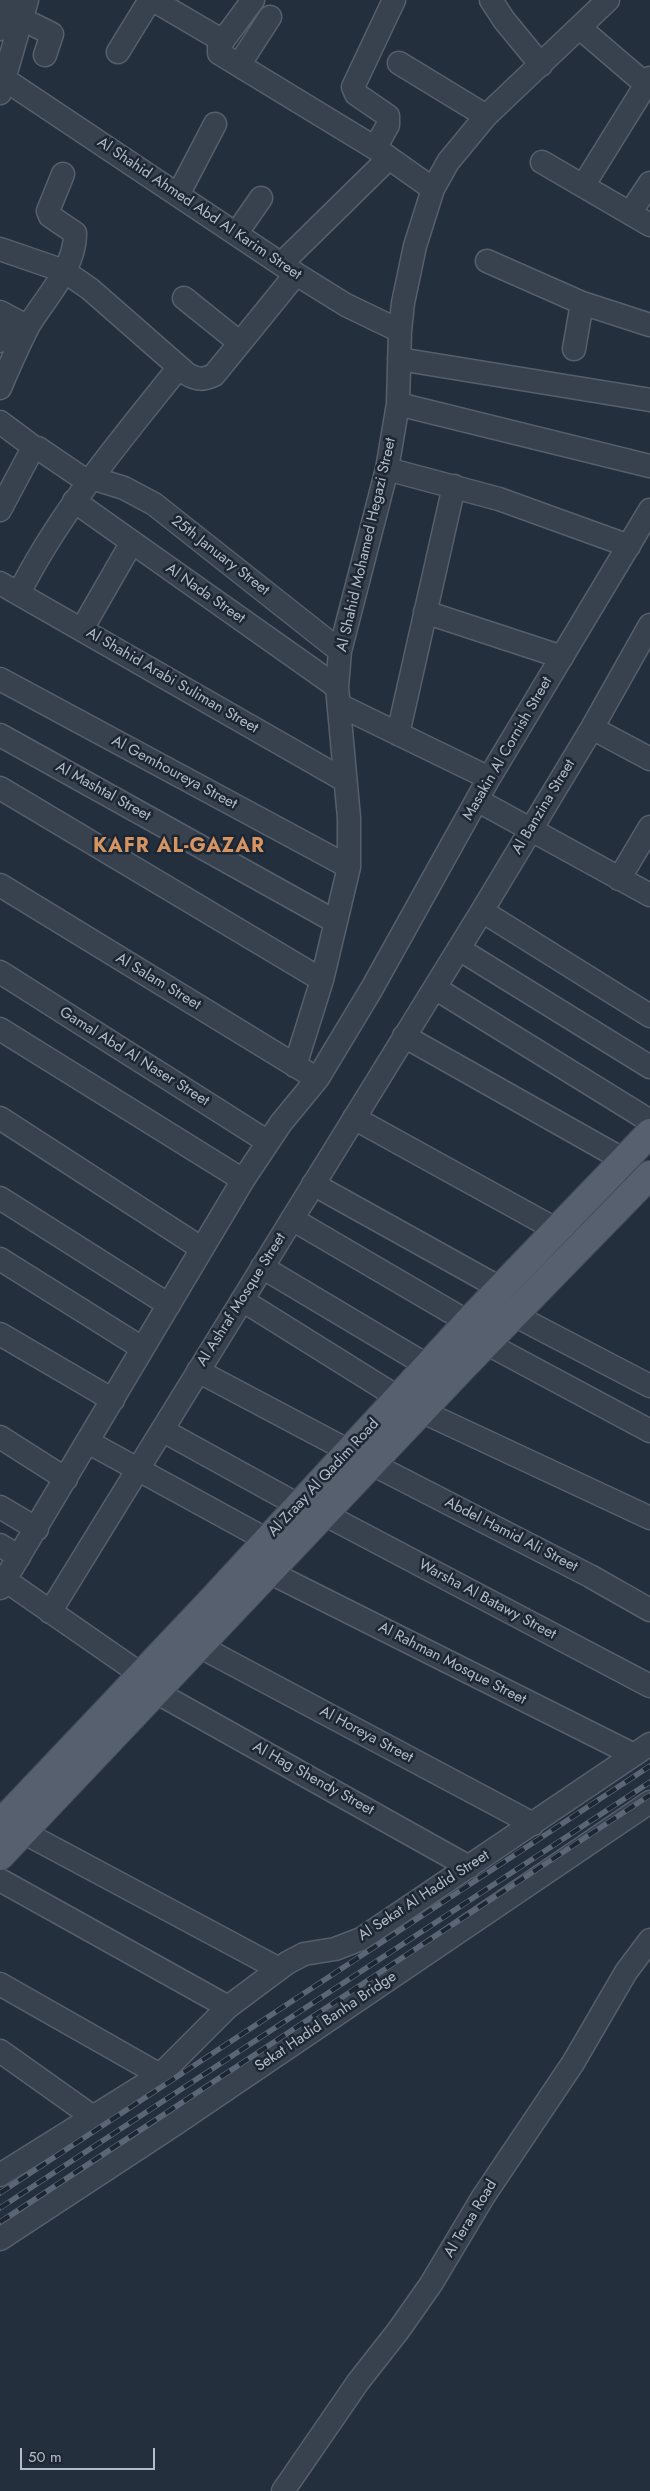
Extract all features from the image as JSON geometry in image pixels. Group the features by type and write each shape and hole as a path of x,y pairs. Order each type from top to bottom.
{"main road":[{"name":"Al Zraay Al Qadim Road","path":"410,1405 428,1366 500,1288 650,1133"},
{"name":"Al Zraay Al Qadim Road","path":"0,1856 11,1828 149,1683 267,1540 298,1506 360,1457 410,1405 486,1343 650,1175"},
{"name":"Al Zraay Al Qadim Road","path":"149,1683 199,1646 324,1514 360,1457"}],"street":[{"path":"0,29 10,0"},
{"path":"118,52 152,0 223,41"},
{"path":"253,0 218,48 219,52 382,153 433,189"},
{"path":"0,249 64,271 90,289 179,367 196,379 204,379 214,375 240,343 288,269 382,153 388,116 356,94 353,88 392,0"},
{"path":"492,0 504,20 541,65"},
{"name":"Al Shahid Mohamed Hegazi Street","path":"295,1066 322,980 348,867 349,818 344,780 338,696 340,651 388,469 398,404 400,331 415,246 433,189 448,162 486,116 608,0"},
{"path":"2,86 25,9 52,34 45,55"},
{"path":"239,65 270,17"},
{"path":"580,28 649,84 583,186"},
{"path":"399,63 486,116"},
{"name":"Al Shahid Ahmed Abd Al Karim Street","path":"2,86 178,195 288,269 346,304 400,331"},
{"path":"178,195 215,124"},
{"path":"542,162 650,225"},
{"path":"0,341 13,319 64,271 74,244 75,233 50,216 48,211 63,174"},
{"path":"630,213 650,184"},
{"path":"236,234 261,198"},
{"path":"488,261 582,303 650,325"},
{"path":"184,298 240,343"},
{"path":"574,349 582,303"},
{"path":"0,388 13,319"},
{"path":"399,358 650,400"},
{"path":"10,588 90,480 179,367"},
{"path":"398,404 650,466"},
{"name":"25th January Street","path":"0,422 36,448 90,480 124,488 154,504 340,651"},
{"path":"0,510 29,452 36,448"},
{"path":"388,469 454,486 543,513 629,546"},
{"path":"398,734 454,486"},
{"name":"Al Nada Street","path":"74,501 338,696 398,734 489,778"},
{"name":"Masakin Al Cornish Street","path":"318,1078 371,990 489,778 650,510"},
{"path":"82,629 132,542"},
{"name":"Al Shahid Arabi Suliman Street","path":"10,588 344,780"},
{"path":"426,612 562,657"},
{"name":"Al Banzina Street","path":"434,988 592,728 650,627"},
{"name":"Al Gemhoureya Street","path":"0,679 348,867"},
{"path":"592,728 650,759"},
{"name":"Al Mashtal Street","path":"0,734 336,922"},
{"path":"0,788 322,980"},
{"path":"477,800 650,895"},
{"path":"619,879 644,850 650,827"},
{"name":"Al Salam Street","path":"0,885 295,1066 318,1078"},
{"path":"482,911 650,1016"},
{"path":"458,949 650,1067"},
{"name":"Gamal Abd Al Naser Street","path":"0,972 268,1142"},
{"path":"434,988 650,1121"},
{"name":"Al Ashraf Mosque Street","path":"50,1612 434,988"},
{"path":"0,1030 243,1180"},
{"path":"404,1036 624,1160"},
{"path":"2,1584 37,1530 142,1348 243,1180 292,1109 318,1078"},
{"path":"0,1118 202,1248"},
{"path":"354,1118 557,1230"},
{"path":"313,1184 500,1288"},
{"path":"0,1198 168,1305"},
{"path":"292,1219 468,1322"},
{"path":"0,1259 142,1348"},
{"path":"262,1267 428,1366"},
{"path":"242,1300 410,1405 650,1518"},
{"path":"514,1315 650,1386"},
{"path":"0,1334 113,1400"},
{"path":"486,1343 650,1431"},
{"name":"Abdel Hamid Ali Street","path":"198,1371 590,1576 650,1610"},
{"path":"162,1430 298,1506"},
{"path":"0,1437 66,1479"},
{"path":"88,1442 267,1540"},
{"path":"0,1507 37,1530"},
{"name":"Warsha Al Batawy Street","path":"324,1514 650,1686"},
{"path":"0,1545 19,1557"},
{"name":"Al Rahman Mosque Street","path":"269,1572 642,1750"},
{"name":"Al Hag Shendy Street","path":"2,1584 50,1612 149,1683 469,1867"},
{"name":"Al Horeya Street","path":"199,1646 533,1824"},
{"name":"Al Sekat Al Hadid Street","path":"0,2175 160,2075 228,2008 279,1968 304,1954 335,1949 361,1939 642,1750"},
{"name":"Sekat Hadid Banha Bridge","path":"0,2239 172,2126 650,1802"},
{"path":"11,1828 279,1968"},
{"path":"0,1880 228,2008"},
{"name":"Al Teraa Road","path":"283,2491 358,2382 426,2292 483,2197 573,2063 626,1972 650,1940"},
{"path":"0,1984 160,2075"},
{"path":"0,2051 93,2117"}],"railway":[{"path":"0,2193 650,1766"},
{"path":"0,2208 650,1782"},
{"path":"0,2222 650,1795"}],"district":[{"name":"KAFR AL-GAZAR","path":"179,847"}]}
